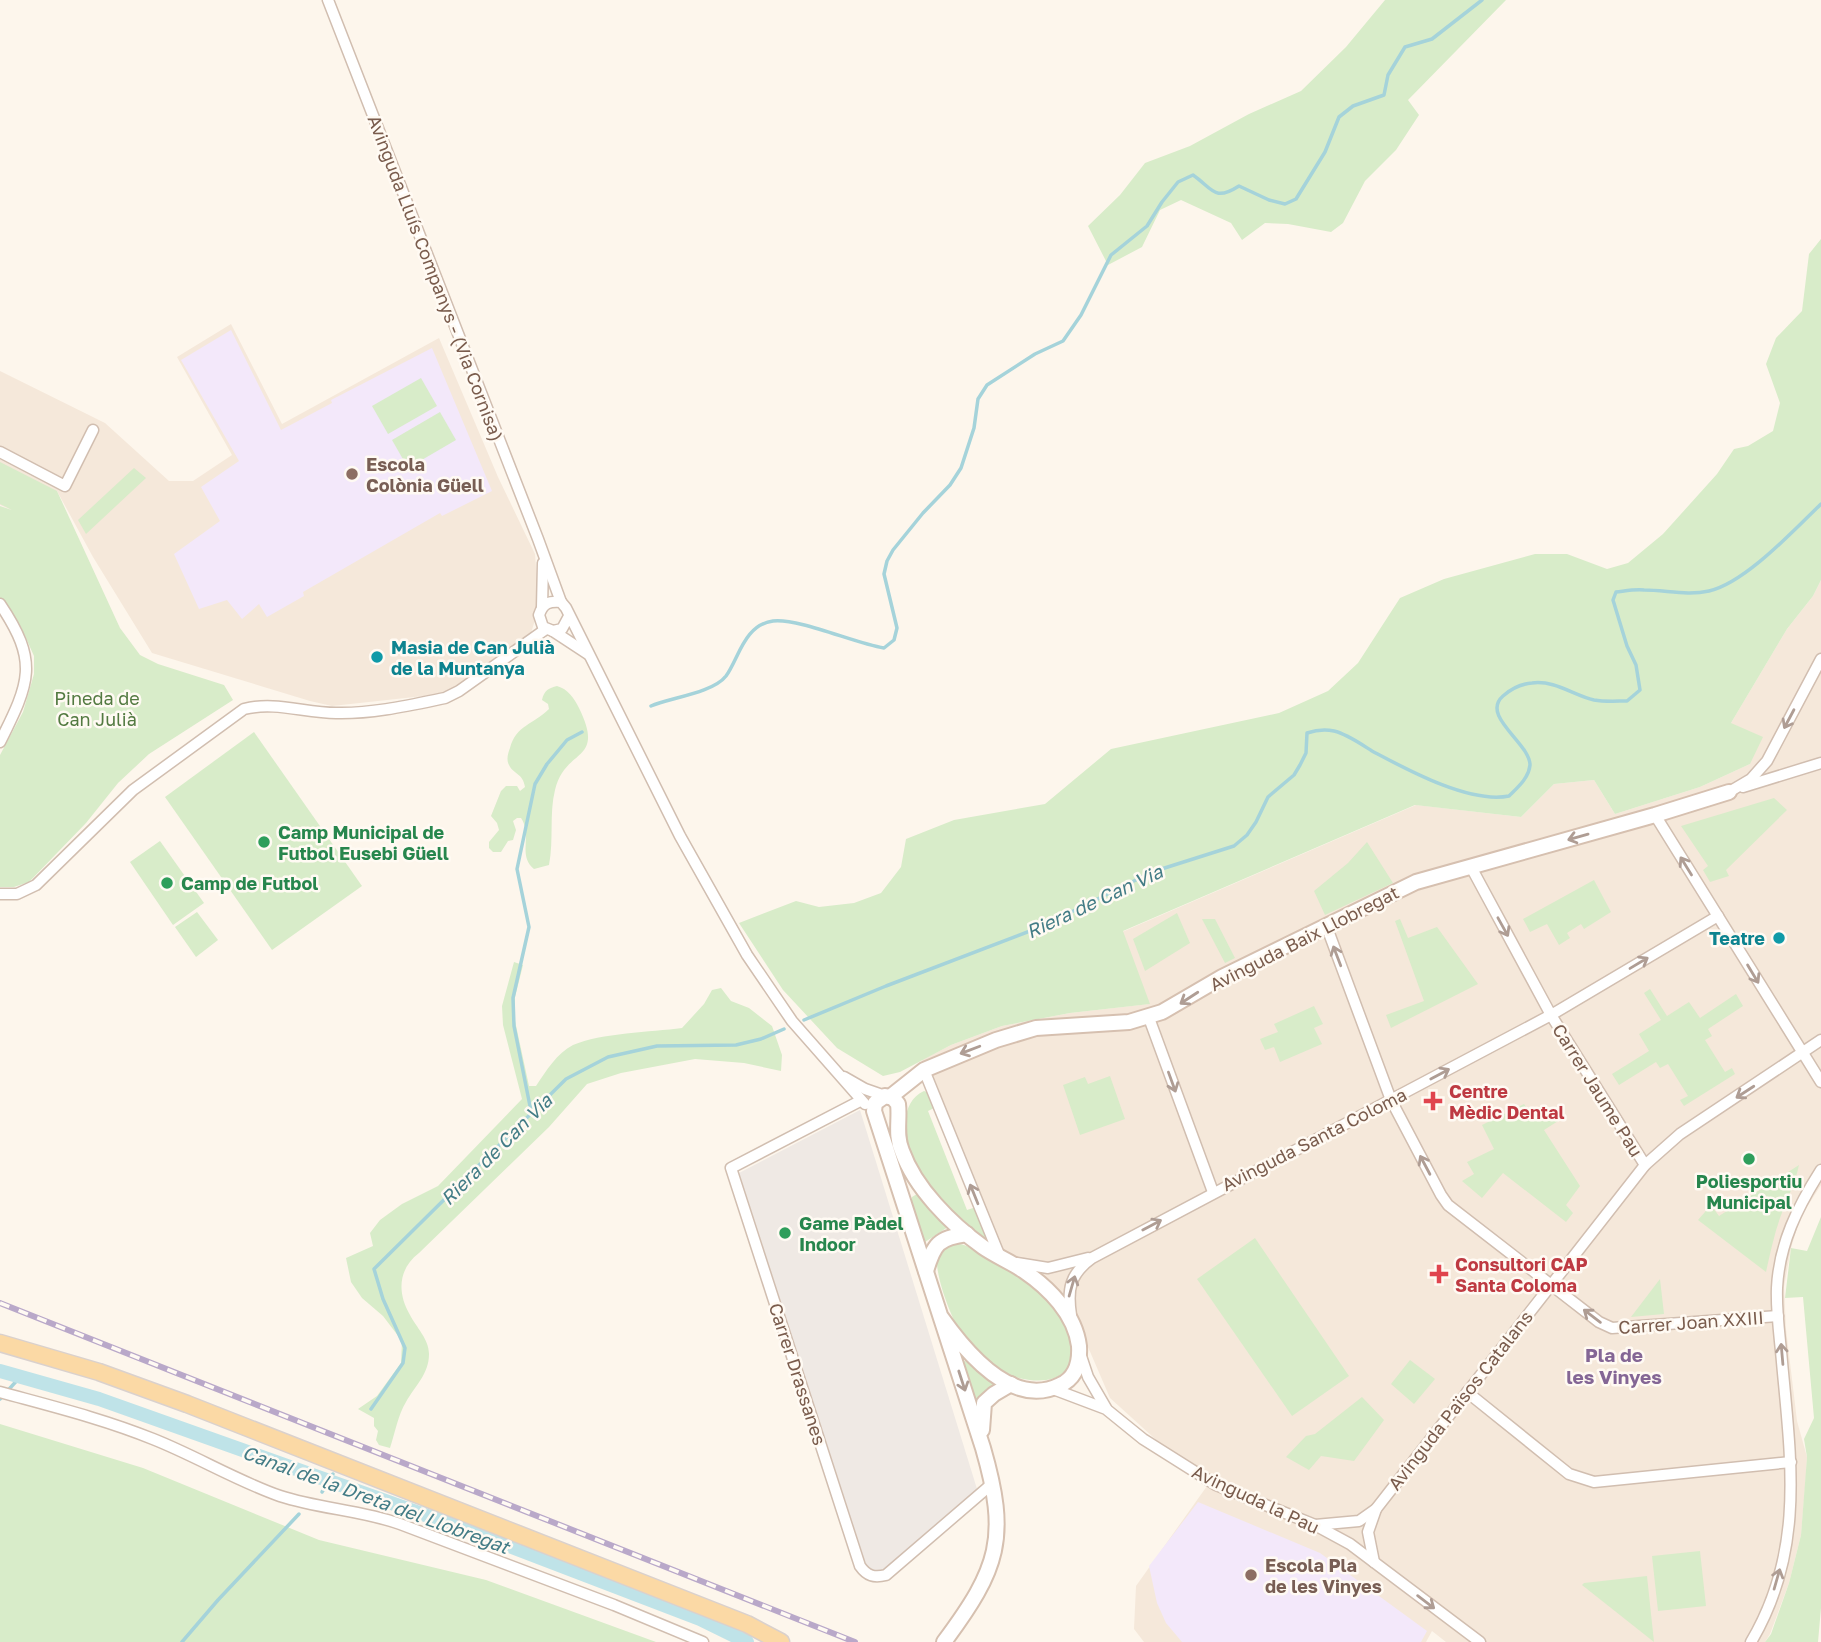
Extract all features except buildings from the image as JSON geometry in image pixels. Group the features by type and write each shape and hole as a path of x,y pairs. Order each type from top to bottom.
{"main road":[{"path":"0,1343 99,1372 177,1400 734,1619 781,1642"}],"street":[{"name":"Avinguda Lluís Companys - (Via Cornisa)","path":"328,0 561,602"},
{"path":"0,452 65,486 93,430"},
{"name":"Avinguda Lluís Companys - (Via Cornisa)","path":"542,607 543,556"},
{"path":"590,655 550,630 539,619 542,607 550,602 561,602 566,608 569,616 590,655 680,836 747,955 784,1011 860,1101 887,1121 897,1116"},
{"path":"0,604 14,623 28,661 17,708 0,742"},
{"path":"0,894 17,894 36,885 133,790 244,709 259,705 353,713 445,698 550,630 566,625 569,616"},
{"path":"1729,792 1751,779 1767,761 1821,659"},
{"path":"1767,761 1769,771 1779,776"},
{"path":"1729,792 1821,763"},
{"name":"Avinguda Baix Llobregat","path":"887,1097 925,1070 996,1040 1036,1028 1129,1022 1149,1018 1179,1004 1222,977 1416,882 1655,816 1729,792"},
{"path":"1655,816 1821,1082"},
{"name":"Carrer Jaume Pau","path":"1471,867 1551,1015 1645,1165"},
{"name":"Avinguda Santa Coloma","path":"1072,1322 1068,1299 1071,1284 1078,1268 1092,1258 1551,1015 1718,916"},
{"name":"Carrer Joan XXIII","path":"1325,925 1391,1100 1448,1205 1599,1322 1615,1329 1778,1316"},
{"path":"1149,1018 1213,1192"},
{"name":"Avinguda Països Catalans","path":"1315,1525 1359,1521 1376,1509 1645,1165 1680,1134 1821,1040"},
{"path":"925,1070 999,1257"},
{"path":"840,1075 898,1104 901,1150 931,1198 967,1234 999,1257 1024,1270 1058,1301 1072,1322 1088,1377 1106,1409"},
{"path":"887,1097 875,1103 875,1114 982,1446 997,1504 997,1537 991,1565 967,1610 944,1642"},
{"name":"Carrer Drassanes","path":"860,1101 731,1168 860,1566 865,1573 872,1576 886,1574 993,1483"},
{"path":"1751,1642 1769,1605 1791,1522 1791,1462 1777,1288 1788,1229 1821,1170"},
{"path":"925,1272 932,1251 939,1242 967,1234"},
{"name":"Avinguda Santa Coloma","path":"999,1257 1027,1266 1048,1268 1092,1258"},
{"path":"941,1317 976,1361 1011,1384 984,1403 982,1446"},
{"path":"1053,1389 1075,1374 1079,1349"},
{"name":"Avinguda la Pau","path":"1011,1384 1036,1390 1053,1389 1106,1409 1143,1439 1216,1485 1315,1525 1350,1544 1480,1642"},
{"path":"0,1392 152,1438 279,1495 319,1507 378,1517 400,1524 614,1605 703,1642"},
{"path":"1467,1392 1569,1474 1594,1482 1791,1462"},
{"name":"Avinguda Països Catalans","path":"1374,1562 1368,1532 1376,1509"}],"shaded area":[{"path":"231,324 282,424 439,338 498,477 535,554 539,607 531,633 458,687 433,695 332,706 310,701 152,653 93,557 57,491 12,510 0,505 0,371 105,423 169,481 193,481 232,455 177,357"},
{"name":"Escola Colònia Güell","path":"231,330 281,430 332,403 331,400 432,348 492,491 442,516 440,513 303,592 304,596 267,617 259,604 242,619 227,600 199,609 174,554 220,521 201,487 239,461 181,360"},
{"path":"1821,580 1821,1185 1800,1218 1784,1287 1797,1421 1807,1457 1806,1476 1801,1535 1789,1583 1765,1642 1446,1642 1432,1631 1426,1642 1144,1642 1134,1629 1136,1586 1207,1486 1110,1398 1085,1340 1063,1299 1003,1253 922,1060 951,1045 1002,1026 1070,1013 1149,1004 1122,932 1416,805 1521,817 1554,784 1594,780 1615,814 1700,787 1750,764 1731,723 1787,629 1813,596"},
{"path":"860,1110 977,1489 882,1578 867,1568 739,1173"},
{"name":"Escola Pla de les Vinyes","path":"1198,1502 1320,1553 1427,1631 1421,1642 1182,1642 1166,1623 1157,1603 1149,1566"}],"green space":[{"path":"1385,0 1506,0 1408,100 1419,115 1396,150 1365,181 1343,223 1331,232 1288,224 1265,223 1242,240 1231,223 1181,200 1160,210 1142,247 1108,265 1088,226 1120,195 1145,163 1190,146 1249,114 1301,91 1346,47"},
{"path":"1821,239 1821,580 1813,596 1787,629 1731,723 1763,737 1750,764 1700,787 1615,814 1594,780 1554,784 1521,817 1415,805 1123,931 1150,1004 1070,1013 1002,1026 951,1045 900,1072 883,1076 837,1048 783,990 739,923 796,901 819,907 854,903 881,893 901,867 906,839 954,820 1045,804 1111,749 1279,713 1328,691 1358,663 1400,598 1444,579 1535,554 1567,554 1607,569 1628,563 1663,534 1717,474 1734,449 1748,446 1773,431 1780,403 1766,364 1776,338 1802,311 1809,254"},
{"path":"421,378 437,406 388,434 372,406"},
{"path":"440,412 456,440 408,468 392,440"},
{"name":"Pineda de Can Julià","path":"0,462 57,491 120,628 140,655 158,664 224,685 233,700 149,754 118,783 86,823 29,882 14,887 0,887 0,755 23,712 34,674 34,656 21,627 0,598 0,506 12,510 0,504"},
{"path":"134,468 146,478 86,534 78,520"},
{"path":"557,686 575,701 588,738 581,754 560,776 555,790 549,865 534,869 526,858 526,832 521,818 513,821 516,830 513,840 508,841 501,852 493,852 489,848 489,842 499,830 491,816 501,791 506,786 517,786 520,791 525,787 522,779 509,765 509,752 516,734 549,709 548,704 542,700 544,694"},
{"name":"Camp Municipal de Futbol Eusebi Güell","path":"254,732 362,886 272,950 165,797"},
{"path":"1774,798 1787,810 1726,870 1729,876 1710,882 1703,870 1708,866 1681,826"},
{"name":"Camp de Futbol","path":"160,841 204,903 173,925 130,862"},
{"path":"1367,842 1393,883 1325,915 1314,891 1348,863"},
{"path":"1594,880 1611,912 1584,929 1581,924 1567,933 1570,938 1559,945 1547,924 1530,932 1523,919"},
{"path":"197,912 218,940 196,957 175,927"},
{"path":"1177,913 1190,943 1145,971 1133,939"},
{"path":"1202,919 1215,919 1235,958 1225,963"},
{"path":"1400,919 1408,938 1437,927 1478,984 1391,1028 1386,1015 1424,1001 1395,921"},
{"path":"514,962 523,965 515,997 515,1021 529,1086 536,1086 557,1058 573,1045 612,1035 682,1028 704,1004 712,990 721,988 731,1001 749,1008 772,1026 782,1055 781,1071 744,1063 695,1059 621,1073 587,1084 549,1127 407,1266 402,1282 403,1298 427,1343 429,1354 424,1374 403,1407 390,1448 379,1445 376,1440 378,1431 374,1426 374,1418 358,1409 377,1396 401,1363 402,1341 383,1316 362,1298 351,1282 346,1258 373,1246 370,1233 380,1220 402,1204 438,1186 522,1099 503,1025 502,1006"},
{"path":"1650,989 1667,1016 1689,1002 1700,1018 1736,994 1743,1006 1708,1029 1712,1036 1705,1040 1725,1072 1732,1068 1735,1074 1684,1106 1680,1100 1688,1096 1668,1064 1660,1068 1656,1062 1619,1085 1612,1074 1649,1051 1639,1034 1661,1020 1644,993"},
{"path":"1314,1006 1323,1024 1314,1028 1322,1044 1280,1062 1274,1047 1265,1050 1260,1039 1278,1032 1274,1024"},
{"path":"1110,1076 1125,1119 1080,1135 1063,1085 1085,1077 1088,1084"},
{"path":"924,1091 929,1093 936,1107 928,1111 967,1210 976,1207 987,1239 950,1210 925,1180 908,1151 904,1134 907,1112 913,1100"},
{"path":"1524,1104 1536,1121 1559,1106 1566,1116 1544,1130 1580,1186 1566,1205 1573,1213 1566,1222 1503,1173 1482,1198 1462,1181 1474,1174 1467,1162 1494,1149 1482,1125"},
{"path":"1799,1165 1778,1224 1766,1272 1698,1220 1711,1205 1719,1216"},
{"path":"917,1194 948,1227 925,1242 911,1204 912,1197"},
{"path":"1821,1217 1821,1608 1818,1642 1765,1642 1771,1634 1789,1583 1801,1535 1807,1457 1804,1439 1814,1418 1803,1297 1785,1298 1791,1248 1807,1251"},
{"path":"1255,1238 1349,1376 1292,1416 1197,1279"},
{"path":"960,1244 970,1247 1011,1272 1038,1292 1056,1310 1066,1327 1072,1356 1068,1367 1060,1375 1048,1380 1012,1376 985,1359 963,1336 945,1296 937,1262 942,1249"},
{"path":"1660,1279 1664,1314 1631,1317"},
{"path":"1410,1360 1435,1379 1414,1404 1391,1384"},
{"path":"961,1361 965,1361 993,1382 993,1386 976,1401 974,1401"},
{"path":"1362,1397 1384,1420 1354,1461 1321,1456 1309,1470 1286,1457 1306,1436 1315,1434"},
{"path":"0,1424 143,1468 319,1540 486,1580 656,1642 0,1642"},
{"path":"1700,1551 1706,1606 1658,1611 1652,1556"},
{"path":"1647,1576 1654,1642 1582,1585"}],"waterway":[{"path":"651,706 701,691 720,682 731,669 749,635 763,624 773,621 797,623 884,648 894,640 897,628 884,574 887,561 893,550 950,485 961,468 974,428 978,399 987,385 1035,354 1063,341 1081,315 1111,255 1147,226 1178,182 1193,175 1214,192 1224,193 1239,186 1269,200 1285,204 1296,199 1325,152 1339,117 1353,106 1384,95 1388,75 1405,47 1432,39 1482,0"},
{"name":"Riera de Can Via","path":"804,1020 1043,926 1152,872 1234,846 1247,835 1268,797 1294,775 1306,753 1307,733 1324,730 1339,732 1402,767 1438,783 1476,795 1509,796 1525,778 1530,765 1523,748 1501,721 1498,704 1503,696 1520,685 1540,683 1594,700 1627,701 1640,690 1636,665 1627,646 1613,600 1616,592 1641,590 1693,593 1723,586 1753,567 1821,504"},
{"path":"531,1111 514,1026 513,998 529,927 517,869 535,784 567,740 582,732"},
{"name":"Riera de Can Via","path":"371,1409 403,1363 405,1348 383,1299 374,1269 566,1079 608,1057 657,1046 736,1045 761,1039 784,1029"},
{"name":"Canal de la Dreta del Llobregat","path":"0,1371 99,1399 470,1531 700,1619 747,1642"},
{"path":"0,1399 21,1376"},
{"name":"Riera de Can Via","path":"322,1492 333,1474"},
{"path":"182,1642 299,1514"}],"railway":[{"path":"0,1303 855,1642"}],"place":[{"name":"Escola Colònia Güell","path":"352,474"},
{"name":"Masia de Can Julià de la Muntanya","path":"377,657"},
{"name":"Camp Municipal de Futbol Eusebi Güell","path":"264,842"},
{"name":"Camp de Futbol","path":"167,883"},
{"name":"Teatre","path":"1779,938"},
{"name":"Centre Mèdic Dental","path":"1433,1101"},
{"name":"Poliesportiu Municipal","path":"1749,1159"},
{"name":"Game Pàdel Indoor","path":"785,1233"},
{"name":"Consultori CAP Santa Coloma","path":"1439,1274"},
{"name":"Escola Pla de les Vinyes","path":"1251,1575"}],"district":[{"name":"Pla de les Vinyes","path":"1614,1365"}]}
